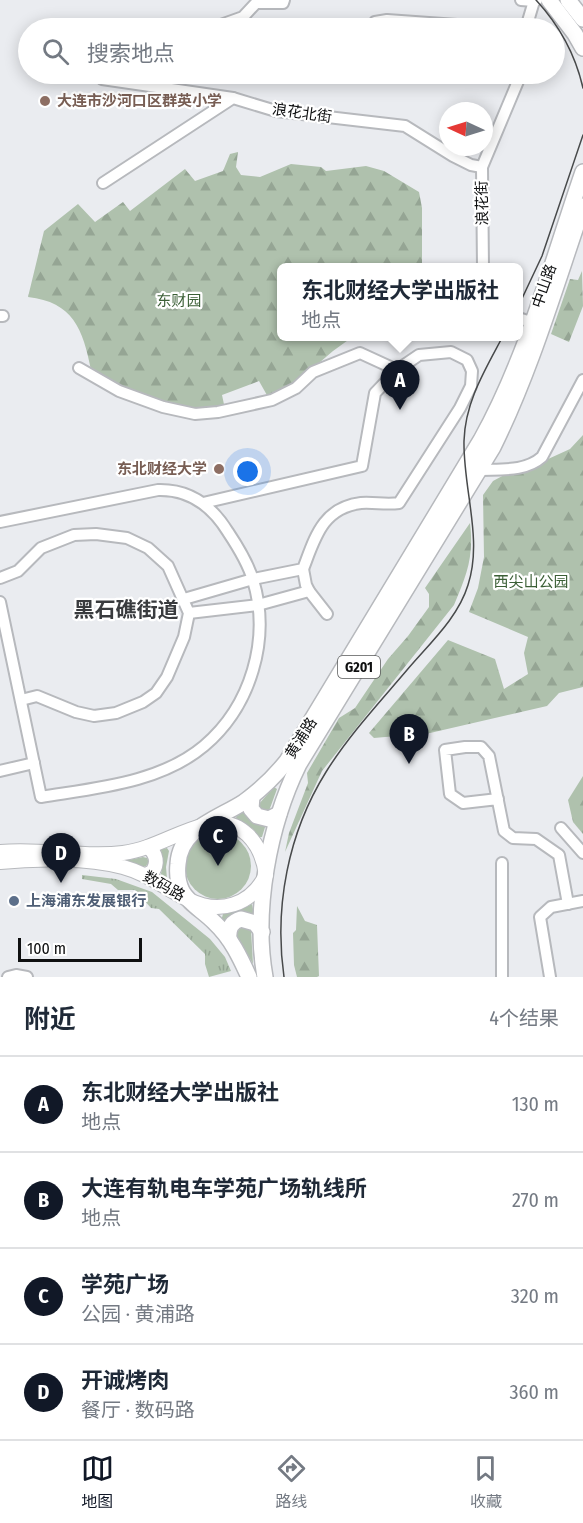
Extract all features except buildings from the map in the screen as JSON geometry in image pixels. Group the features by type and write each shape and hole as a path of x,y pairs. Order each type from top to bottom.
{"highway":[{"path":"540,0 559,18"},
{"path":"568,0 583,20"},
{"path":"565,24 575,34 583,48"},
{"name":"中山路","path":"525,320 583,172"},
{"name":"中山路","path":"473,466 493,447 519,390 583,206"},
{"name":"中山路","path":"473,466 516,367 521,341"},
{"name":"黄浦路","path":"188,900 179,882 178,861 185,841 199,827 252,796 287,761 473,466"},
{"name":"黄浦路","path":"266,977 262,932 266,875 279,814 299,764 473,466"},
{"path":"252,796 251,809 257,816 269,819 279,814"},
{"path":"188,900 217,924 229,939 249,977"},
{"path":"229,939 232,924 241,919 255,923 262,932"}],"main road":[{"name":"数码路","path":"0,852 31,850 105,855 148,848 199,827 215,823 226,824 246,833 260,850 266,875 254,894 244,901 232,905 210,906 188,900 146,875 125,868 101,863 54,860 0,862"},
{"path":"146,875 152,872 156,863 153,851 148,848"}],"street":[{"path":"240,18 256,3 283,3 284,0"},
{"path":"521,0 540,0 531,18"},
{"name":"浪花北街","path":"136,84 233,98 276,111 405,126 453,156 471,165 482,167"},
{"name":"浪花街","path":"483,263 482,167 516,84"},
{"path":"102,183 233,98"},
{"path":"203,503 362,466 375,393 397,370 418,356 451,352 467,360 472,371 471,386 460,408 399,503 361,503 330,516 319,528 303,569 309,591 327,614"},
{"path":"79,368 119,391 164,407 195,414 218,412 272,400 296,388 313,372 360,353 397,370"},
{"path":"473,466 521,468 532,465 542,457 583,380"},
{"path":"0,522 158,490 176,490 203,503 221,521 238,548 253,579 260,625 251,679 226,725 189,757 159,772 112,785 41,797 0,602"},
{"path":"0,578 18,571 41,548 74,535 96,534 127,538 148,548 168,566 189,613 184,637 167,677 156,693 143,702 116,713 94,716 76,712 37,696 21,700"},
{"path":"184,599 253,579 303,569"},
{"path":"189,613 258,605 309,591"},
{"path":"498,798 463,802 450,794 445,750 481,747 489,756 498,798 504,831 513,838 536,839 559,855 568,904"},
{"path":"0,771 34,763"},
{"path":"561,828 583,853"},
{"path":"502,864 502,977"},
{"path":"550,977 540,916 551,907 583,902"},
{"path":"8,977 16,975 27,977"}],"green space":[{"name":"东财园","path":"238,152 236,167 241,175 260,177 291,164 321,167 326,171 366,166 384,171 419,192 422,208 422,263 277,263 277,341 347,341 292,386 268,397 259,381 222,395 225,409 188,408 155,400 91,370 79,330 66,311 43,300 28,297 44,231 78,204 95,222 123,202 130,211 185,169 195,181 223,171 230,154"},
{"path":"582,271 583,306 569,342 551,334 570,279 578,280"},
{"name":"西尖山公园","path":"583,435 583,687 559,693 547,706 430,733 374,738 369,733 448,640 495,659 504,689 528,674 524,653 528,637 469,612 478,588 484,557 483,495 493,481 570,449"},
{"path":"470,523 470,556 463,584 454,605 322,771 285,852 289,833 308,783 307,773 339,718 355,708 388,659 429,607 429,594 425,588"},
{"path":"583,776 583,834 573,822 568,800"},
{"path":"274,787 277,789 269,811 262,812 257,806"},
{"path":"244,811 266,824 262,837 237,820 236,817"},
{"path":"218,833 231,836 241,843 248,853 251,866 248,879 241,889 231,896 218,899 205,896 195,889 188,879 185,866 188,853 195,843 205,836"},
{"path":"167,848 169,851 166,867 167,879 164,881 160,879 161,849"},
{"path":"143,857 149,862 146,866 128,863 128,860"},
{"path":"82,875 116,879 152,892 210,939 225,957 231,971 209,977 205,954 159,909 151,908 135,890 118,890 111,884 82,879"},
{"path":"252,904 254,914 226,926 221,921 223,914 238,911"},
{"path":"297,906 305,921 317,925 319,976 317,977 297,977 294,965 293,933 296,930"},
{"path":"241,927 251,930 253,964 236,934"}],"tram line":[{"path":"536,0 550,18"},
{"path":"565,41 576,63 583,88"},
{"path":"523,296 542,256 583,135"},
{"path":"284,977 281,924 287,871 293,845 313,795 354,732 450,620 468,585 474,550 464,459 465,427 477,387 500,341"}],"place":[{"name":"大连市沙河口区群英小学","path":"45,101"},
{"name":"东北财经大学出版社","path":"400,410"},
{"name":"东北财经大学","path":"219,469"},
{"name":"大连有轨电车学苑广场轨线所","path":"409,764"},
{"name":"学苑广场","path":"218,866"},
{"name":"开诚烤肉","path":"61,883"},
{"name":"上海浦东发展银行","path":"14,901"}],"district":[{"name":"黑石礁街道","path":"126,610"}]}
